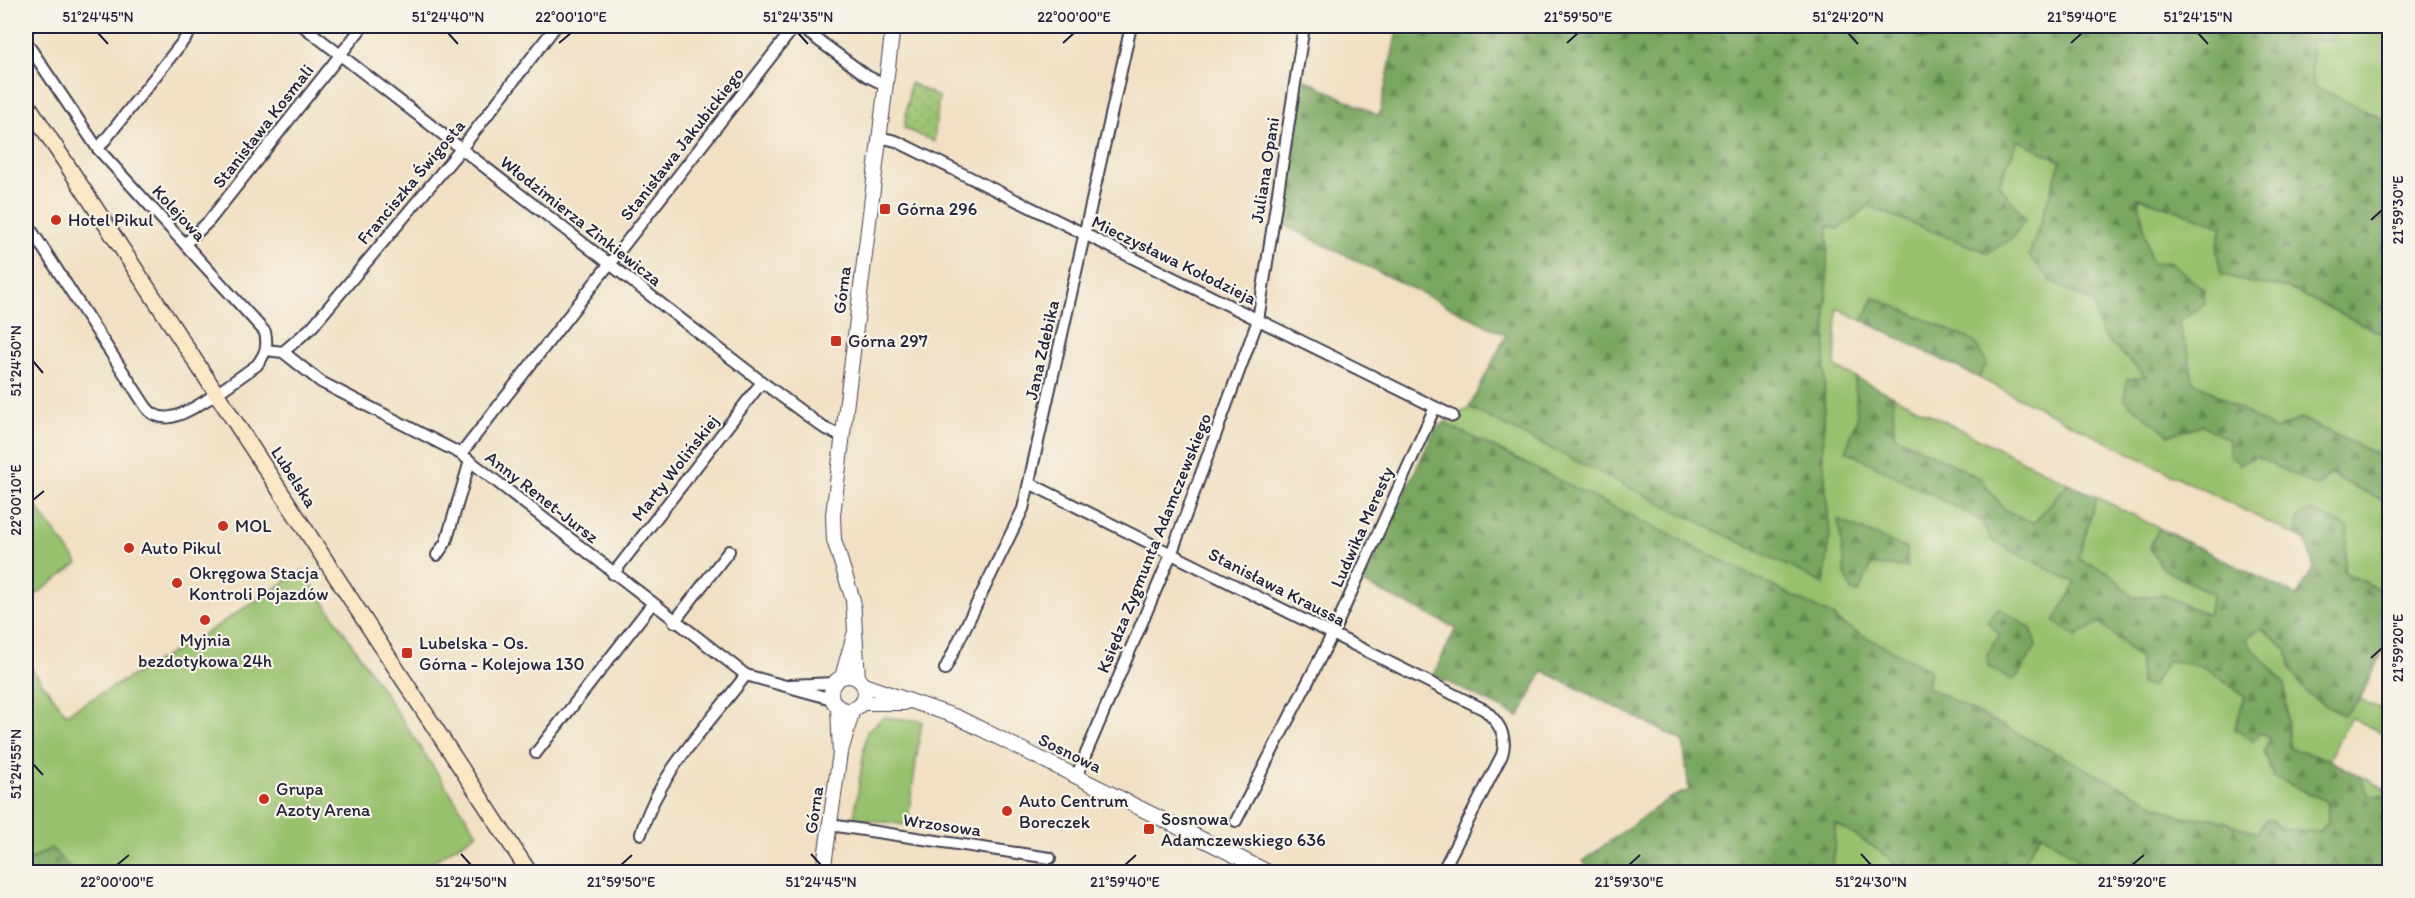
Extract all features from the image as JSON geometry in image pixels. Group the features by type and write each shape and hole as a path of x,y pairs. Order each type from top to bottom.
{"main road":[{"name":"Lubelska","path":"26,102 529,873"}],"street":[{"path":"98,149 195,26"},
{"name":"Włodzimierza Zinkiewicza","path":"303,26 762,382 824,428 842,436"},
{"name":"Stanisława Kosmali","path":"185,244 209,221 363,26"},
{"name":"Franciszka Świgosta","path":"284,352 312,327 461,149 556,26"},
{"path":"797,26 867,76 885,85"},
{"name":"Stanisława Jakubickiego","path":"437,555 446,542 465,457 610,264 797,26"},
{"name":"Górna","path":"823,873 840,753 858,706 866,694 861,682 854,600 834,540 833,515 893,26"},
{"name":"Jana Zdebika","path":"945,669 1023,509 1131,26"},
{"name":"Juliana Opani","path":"1258,320 1304,26"},
{"name":"Kolejowa","path":"26,42 98,149 265,332 266,350"},
{"name":"Mieczysława Kołodzieja","path":"879,137 896,141 1452,416"},
{"path":"26,222 149,411 156,416 174,417 215,393 257,365 266,350 284,352"},
{"name":"Księdza Zygmunta Adamczewskiego","path":"1076,777 1172,552 1258,320"},
{"name":"Anny Renet-Jursz","path":"284,352 321,382 465,457 674,622 746,675 788,685 835,703"},
{"name":"Marty Wolińskiej","path":"614,574 762,382"},
{"name":"Ludwika Meresty","path":"1236,820 1332,634 1435,407"},
{"name":"Stanisława Kraussa","path":"1029,483 1172,552 1485,710 1502,731 1505,746 1442,873"},
{"path":"674,622 729,551"},
{"path":"536,753 652,604"},
{"name":"Górna","path":"840,753 835,703 838,680 856,627"},
{"path":"641,834 655,798 671,771 746,675"},
{"name":"Anny Renet-Jursz","path":"788,685 838,680"},
{"name":"Sosnowa","path":"838,680 861,682 957,717 1266,872"},
{"name":"Sosnowa","path":"835,703 858,706 918,703"},
{"name":"Wrzosowa","path":"830,825 1050,858"}],"green space":[{"path":"1398,26 2336,26 2334,40 2311,41 2313,86 2389,122 2389,337 2286,287 2250,283 2221,274 2217,251 2222,226 2138,197 2151,263 2171,262 2204,290 2205,304 2178,322 2188,351 2193,381 2276,430 2300,418 2389,460 2389,503 2329,474 2318,487 2256,456 2240,464 2229,455 2229,440 2202,425 2169,435 2124,400 2127,379 2146,377 2102,334 2093,302 2052,282 2029,256 2061,161 2018,140 1999,185 2026,219 2010,240 1988,253 1868,206 1839,229 1828,226 1823,456 1830,537 1824,584 1469,408 1506,335 1282,224 1304,79 1379,116"},
{"path":"2336,26 2389,26 2389,122 2313,86 2311,40 2334,40"},
{"path":"910,83 939,97 934,142 904,128"},
{"path":"2018,140 2061,161 2029,256 2052,282 2093,302 2102,334 2147,378 2169,435 2202,424 2256,456 2318,487 2329,474 2389,503 2389,594 2344,572 2298,518 2296,536 1979,378 1987,363 1874,297 1863,321 1837,308 1835,367 1855,377 1858,418 1846,451 1981,520 1991,540 2076,583 2098,621 2140,659 2152,687 2167,660 2204,667 2245,696 2235,729 2261,733 2270,740 2274,777 2328,802 2328,822 2320,832 2281,829 2272,820 2258,833 2213,818 2180,817 1926,687 1831,615 1444,423 1469,408 1824,583 1830,537 1823,456 1828,225 1839,229 1868,206 1988,253 1999,185","holes":["1906,548 1908,567 1872,565"]},
{"path":"2137,196 2222,226 2218,251 2250,283 2286,287 2389,337 2389,460 2301,418 2276,430 2193,381 2188,351 2178,322 2205,304 2151,264"},
{"path":"1874,297 1974,341 1987,363 1979,378 1863,321"},
{"path":"1855,377 1893,396 1894,435 1980,478 2005,510 2034,523 2068,483 2097,497 2078,559 2108,572 2133,597 2164,595 2208,615 2213,594 2163,569 2150,547 2159,528 2297,596 2314,567 2305,540 2296,536 2298,518 2309,510 2348,527 2344,572 2389,594 2389,638 2360,699 2344,715 2322,704 2305,691 2299,683 2287,650 2261,628 2245,639 2285,685 2289,748 2329,760 2359,775 2369,795 2389,797 2389,872 2077,872 2078,859 2041,833 2017,872 1901,872 1879,851 1835,823 1833,872 1591,872 1583,861 1668,799 1689,790 1683,741 1543,671 1519,717 1433,675 1456,628 1363,583 1435,429 1444,423 1831,615 1837,622 1930,670 1927,687 2180,817 2213,818 2257,833 2265,820 2271,820 2281,829 2320,832 2328,822 2328,802 2274,777 2264,751 2270,739 2261,733 2253,741 2235,729 2245,696 2204,667 2168,660 2152,687 2140,684 2140,659 2099,622 2076,637 2054,621 2076,583 1991,540 1981,520 1846,451 1857,418"},
{"path":"1893,396 2068,483 2034,523 2005,510 1980,478 1894,435"},
{"path":"2097,497 2159,528 2150,548 2163,569 2213,594 2208,616 2164,595 2133,597 2108,572 2078,559"},
{"path":"35,505 78,563 26,602 26,512"},
{"path":"1838,520 1906,548 1908,567 1872,565 1858,593 1852,591 1845,573"},
{"path":"303,570 477,833 417,872 74,872 51,848 26,862 26,661 66,714 206,633"},
{"path":"1999,608 2031,628 2036,646 2018,676 2012,680 1988,667 1987,654 2000,635 1987,621"},
{"path":"2261,628 2288,650 2291,672 2344,715 2360,699 2389,714 2389,737 2351,717 2329,760 2289,748 2285,685 2245,639"},
{"path":"884,717 922,721 907,825 854,818 867,731"},
{"path":"2359,775 2389,791 2389,797 2369,795"},
{"path":"1835,823 1879,851 1901,872 1833,872"},
{"path":"2041,833 2078,859 2077,872 2017,872"},
{"path":"51,848 74,872 26,872 26,862"}],"place":[{"name":"Górna 296","path":"885,209"},
{"name":"Hotel Pikul","path":"56,220"},
{"name":"Górna 297","path":"836,341"},
{"name":"MOL","path":"223,526"},
{"name":"Auto Pikul","path":"129,548"},
{"name":"Okręgowa Stacja Kontroli Pojazdów","path":"177,583"},
{"name":"Myjnia bezdotykowa 24h","path":"205,620"},
{"name":"Lubelska - Os. Górna - Kolejowa 130","path":"407,653"},
{"name":"Grupa Azoty Arena","path":"264,799"},
{"name":"Auto Centrum Boreczek","path":"1007,811"},
{"name":"Sosnowa Adamczewskiego 636","path":"1149,829"}]}
